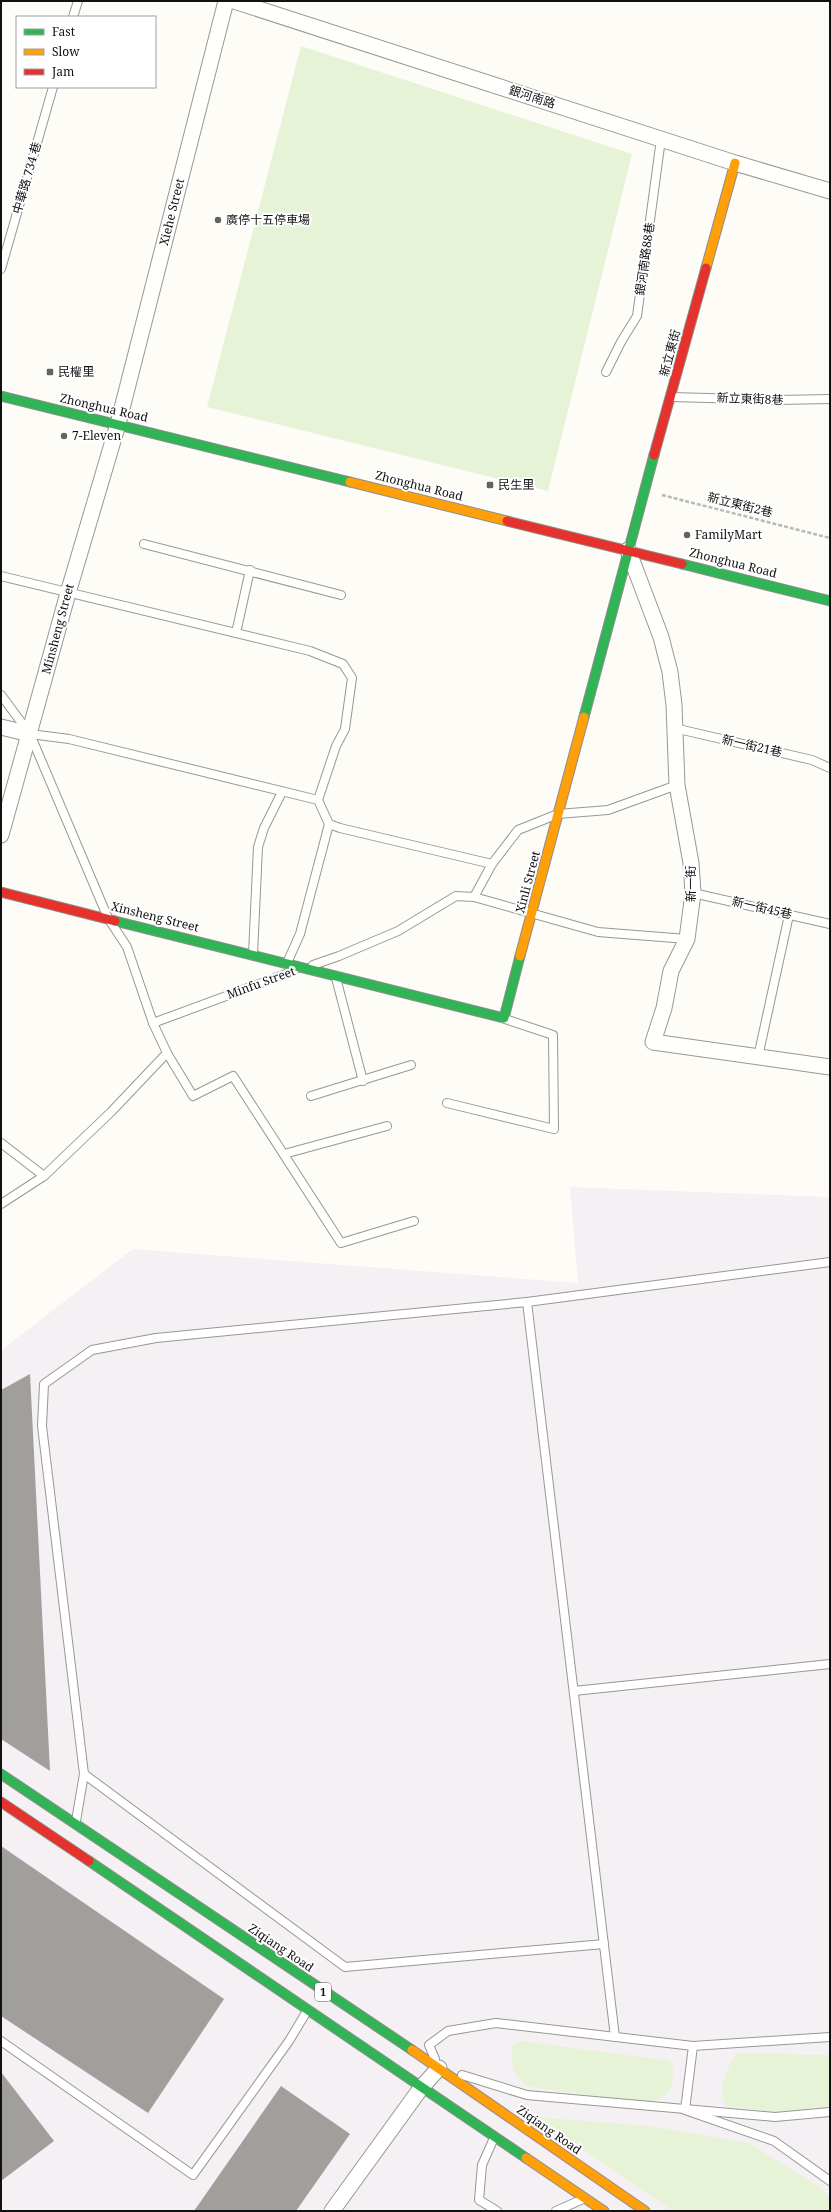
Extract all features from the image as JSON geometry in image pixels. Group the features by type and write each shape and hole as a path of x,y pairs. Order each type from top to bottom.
{"street":[{"name":"Xiehe Street","path":"118,424 226,1"},
{"name":"銀河南路","path":"234,1 735,163 830,192"},
{"name":"新立東街","path":"628,550 735,163"},
{"name":"Zhonghua Road","path":"1,396 830,601"},
{"name":"Minsheng Street","path":"1,835 68,593 118,424"},
{"name":"新一街","path":"628,550 662,637 674,705 677,785 692,863 693,893 687,939 671,971 664,1008 653,1042 830,1067"},
{"name":"Xinli Street","path":"504,1018 628,550"},
{"path":"1,727 30,734"},
{"name":"Xinsheng Street","path":"1,892 253,954 303,968"},
{"path":"303,968 504,1018"},
{"name":"Ziqiang Road","path":"1,1774 70,1834 307,2011 604,2211"},
{"name":"Ziqiang Road","path":"1,1802 70,1834 316,1995 439,2068 645,2211"},
{"path":"307,2011 316,1995"},
{"path":"332,2211 421,2088 439,2068"}],"lane":[{"path":"73,16 78,1"},
{"name":"中華路 734 巷","path":"1,269 53,88"},
{"name":"銀河南路88巷","path":"606,372 621,342 637,316 661,139"},
{"name":"新立東街8巷","path":"670,397 778,400 830,399"},
{"path":"144,544 250,570 341,595"},
{"path":"236,633 250,570"},
{"path":"1,576 310,651 343,664 352,678 345,729 336,746 318,800 329,824 300,934 282,974"},
{"path":"1,695 30,734 108,918 126,947 153,1023 167,1053 193,1096 233,1076 341,1244 414,1220"},
{"name":"新一街21巷","path":"674,728 806,759 830,768"},
{"path":"30,734 69,739 318,800"},
{"path":"474,897 492,864 518,830 558,814 608,810 677,785"},
{"path":"253,954 258,847 264,828 282,792"},
{"path":"329,824 340,828 492,864"},
{"name":"新一街45巷","path":"693,893 830,924"},
{"name":"Minfu Street","path":"153,1023 282,974 339,956 398,931 456,896 474,897 598,932 687,939"},
{"path":"758,1057 789,914"},
{"path":"336,976 363,1081"},
{"path":"447,1104 554,1129 553,1035 504,1018"},
{"path":"1,1204 44,1176 112,1112 167,1053"},
{"path":"311,1096 411,1065"},
{"path":"284,1154 387,1126"},
{"path":"1,1143 44,1176"},
{"path":"70,1834 84,1774 42,1426 44,1384 92,1350 156,1338 527,1302 830,1262"},
{"path":"527,1302 615,2037"},
{"path":"574,1691 830,1664"},
{"path":"84,1774 345,1966 604,1944"},
{"path":"1,2041 193,2176 289,2041 307,2011"},
{"path":"830,2037 693,2046 496,2023 448,2031 429,2045 439,2068 527,2095 775,2117 830,2112"},
{"path":"685,2110 693,2046"},
{"path":"685,2110 774,2141 830,2181"},
{"path":"494,2137 482,2165 479,2200 497,2211"},
{"path":"556,2211 585,2198"}],"path":[{"name":"新立東街2巷","path":"645,490 830,538"}],"shaded area":[{"path":"570,1187 830,1197 830,2211 5,2211 1,2205 1,1350 133,1249 578,1283"}],"green space":[{"path":"301,46 632,154 548,491 207,407"},
{"path":"521,2041 670,2061 674,2075 672,2085 667,2094 660,2099 638,2102 531,2087 516,2075 512,2066 512,2046"},
{"path":"737,2053 830,2055 830,2106 779,2112 726,2106 723,2100 722,2086 726,2072"},
{"path":"535,2117 647,2126 749,2143 820,2187 830,2199 830,2211 673,2211"}],"building":[{"path":"30,1374 50,1771 1,1739 1,1390"},
{"path":"1,1846 224,1999 148,2113 1,2016"},
{"path":"1,2072 54,2141 1,2181"},
{"path":"281,2086 350,2134 296,2211 194,2211"}],"traffic: fast":[{"path":"1,396 350,482"},
{"path":"584,717 654,455"},
{"path":"682,564 830,601"},
{"path":"115,921 504,1018 520,956"},
{"path":"1,1774 412,2050"},
{"path":"89,1861 526,2158"}],"traffic: slow":[{"path":"706,268 735,163"},
{"path":"350,482 507,521"},
{"path":"520,956 584,717"},
{"path":"412,2050 645,2211"},
{"path":"526,2158 604,2211"}],"traffic: jam":[{"path":"654,455 706,268"},
{"path":"507,521 682,564"},
{"path":"1,892 115,921"},
{"path":"1,1802 89,1861"}],"place":[{"name":"廣停十五停車場","path":"218,220"},
{"name":"民權里","path":"50,372"},
{"name":"7-Eleven","path":"64,436"},
{"name":"民生里","path":"490,485"},
{"name":"FamilyMart","path":"687,535"}]}
